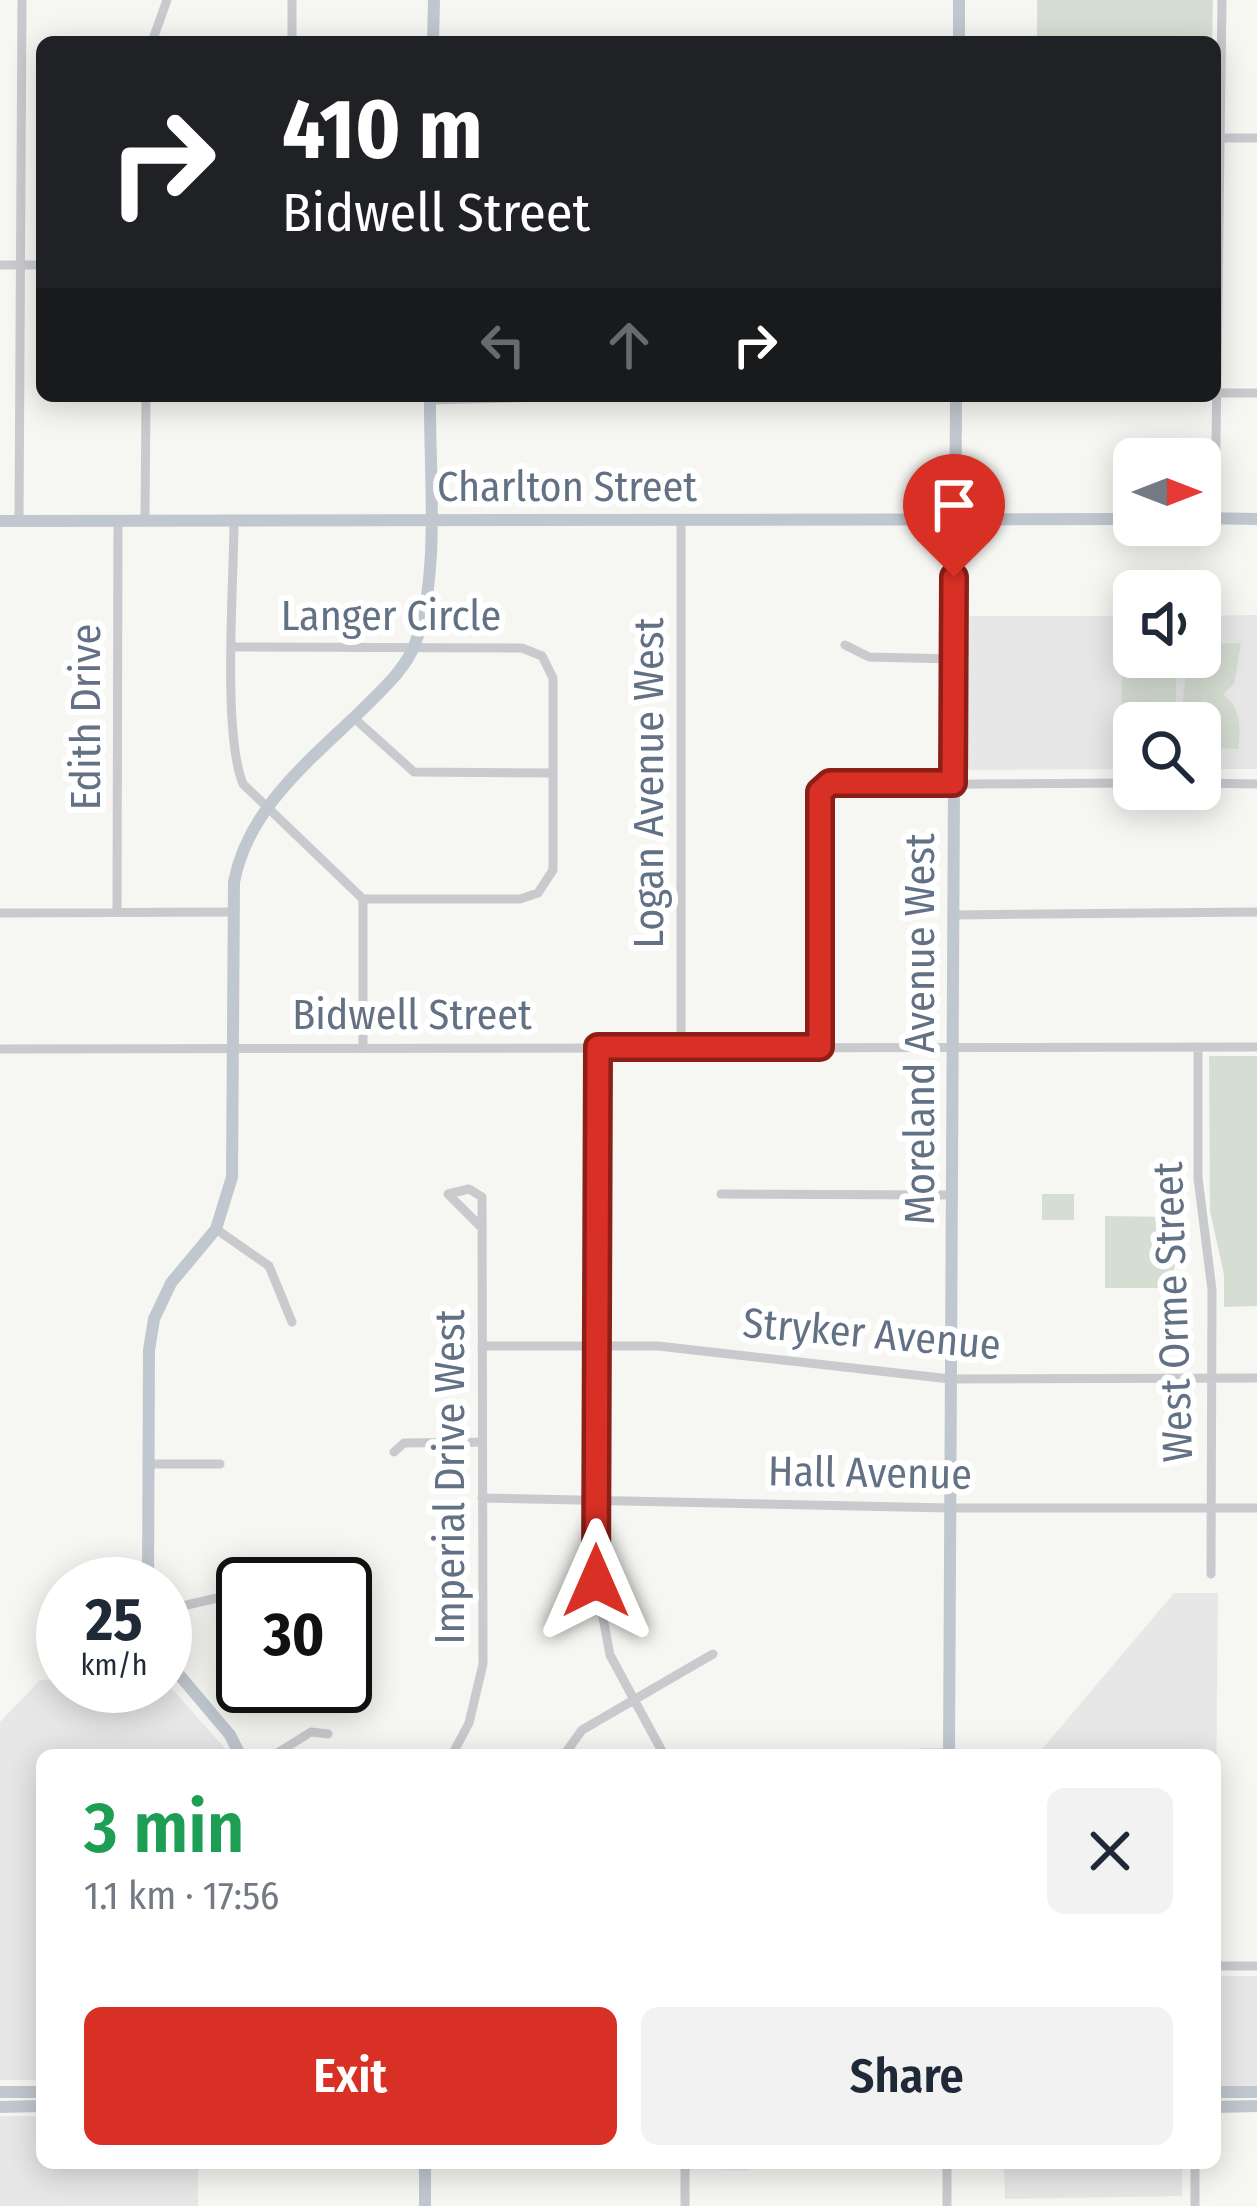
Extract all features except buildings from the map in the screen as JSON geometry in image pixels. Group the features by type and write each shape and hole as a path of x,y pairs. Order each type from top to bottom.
{"street":[{"path":"19,521 22,0"},
{"path":"154,36 167,0"},
{"path":"292,0 292,36"},
{"path":"433,36 434,0"},
{"path":"959,0 959,36"},
{"path":"1221,36 1222,0"},
{"path":"1221,138 1257,138"},
{"path":"0,265 36,265"},
{"path":"1221,393 1257,393"},
{"path":"145,521 146,402"},
{"path":"148,1557 154,1319 171,1283 216,1229 232,1177 233,912 239,856 265,807 395,676 414,648 427,600 430,402"},
{"name":"Moreland Avenue West","path":"949,1749 956,402"},
{"path":"1214,438 1216,402"},
{"path":"1221,518 1257,519"},
{"name":"Logan Avenue West","path":"681,519 681,1047"},
{"name":"Charlton Street","path":"0,521 1113,519"},
{"name":"Langer Circle","path":"233,520 233,647 235,763 243,784 363,899 520,899 538,893 553,870 553,678 542,656 522,648 233,647"},
{"name":"Edith Drive","path":"117,913 118,521"},
{"path":"844,645 869,657 953,659"},
{"path":"354,718 414,772 554,773"},
{"path":"820,1047 823,785 1113,783"},
{"path":"1221,783 1257,784"},
{"path":"363,899 363,1047"},
{"path":"0,913 233,912"},
{"path":"952,915 1257,912"},
{"path":"598,1047 596,1581 610,1655 661,1749"},
{"name":"West Orme Street","path":"1198,1047 1198,1178 1213,1290 1211,1574"},
{"name":"Bidwell Street","path":"0,1048 1257,1047"},
{"path":"476,1191 482,1197 482,1228 448,1194 476,1191"},
{"path":"721,1194 952,1195"},
{"name":"Imperial Drive West","path":"455,1749 469,1723 482,1664 482,1228"},
{"path":"216,1229 269,1266 292,1322"},
{"name":"Stryker Avenue","path":"482,1346 658,1346 950,1379 1257,1378"},
{"path":"394,1452 404,1443 482,1442"},
{"path":"148,1464 220,1464"},
{"name":"Hall Avenue","path":"482,1498 950,1508 1257,1508"},
{"path":"568,1749 582,1730 713,1654"},
{"path":"192,1690 237,1749"},
{"path":"284,1749 311,1732 328,1735"},
{"path":"1221,1966 1257,1966"},
{"path":"0,2092 36,2092"},
{"path":"1221,2092 1257,2092"},
{"path":"0,2107 36,2106"},
{"path":"1221,2107 1257,2107"},
{"path":"425,2169 425,2206"},
{"path":"685,2169 685,2206"},
{"path":"947,2169 947,2206"},
{"path":"1195,2169 1195,2206"}],"shaded area":[{"path":"1037,0 1213,0 1212,36 1037,36"},
{"path":"1257,615 1257,769 1221,769 1221,702 1113,702 1113,769 963,770 963,616 1113,616 1113,678 1221,678 1221,616"},
{"path":"1221,643 1241,643 1234,684 1223,694 1238,719 1238,749 1221,748 1221,702 1183,702 1185,678 1221,678"},
{"path":"1122,678 1176,678 1176,702 1121,702"},
{"path":"1209,1056 1257,1056 1257,1306 1224,1307 1224,1275 1210,1211"},
{"path":"1042,1194 1074,1194 1074,1220 1042,1220"},
{"path":"1105,1216 1174,1217 1176,1262 1168,1288 1105,1288"},
{"path":"1174,1593 1218,1593 1216,1749 1042,1749"},
{"path":"36,1684 36,1713 192,1711 226,1749 36,1749 36,2080 0,2080 0,1722"},
{"path":"1221,1976 1257,1976 1257,2087 1221,2087"},
{"path":"0,2116 36,2116 36,2169 198,2169 198,2206 0,2206"},
{"path":"1004,2169 1182,2169 1182,2196 1005,2199"}],"route":[{"path":"596,1581 598,1047 820,1047 820,792 830,783 953,783 954,577"}]}
